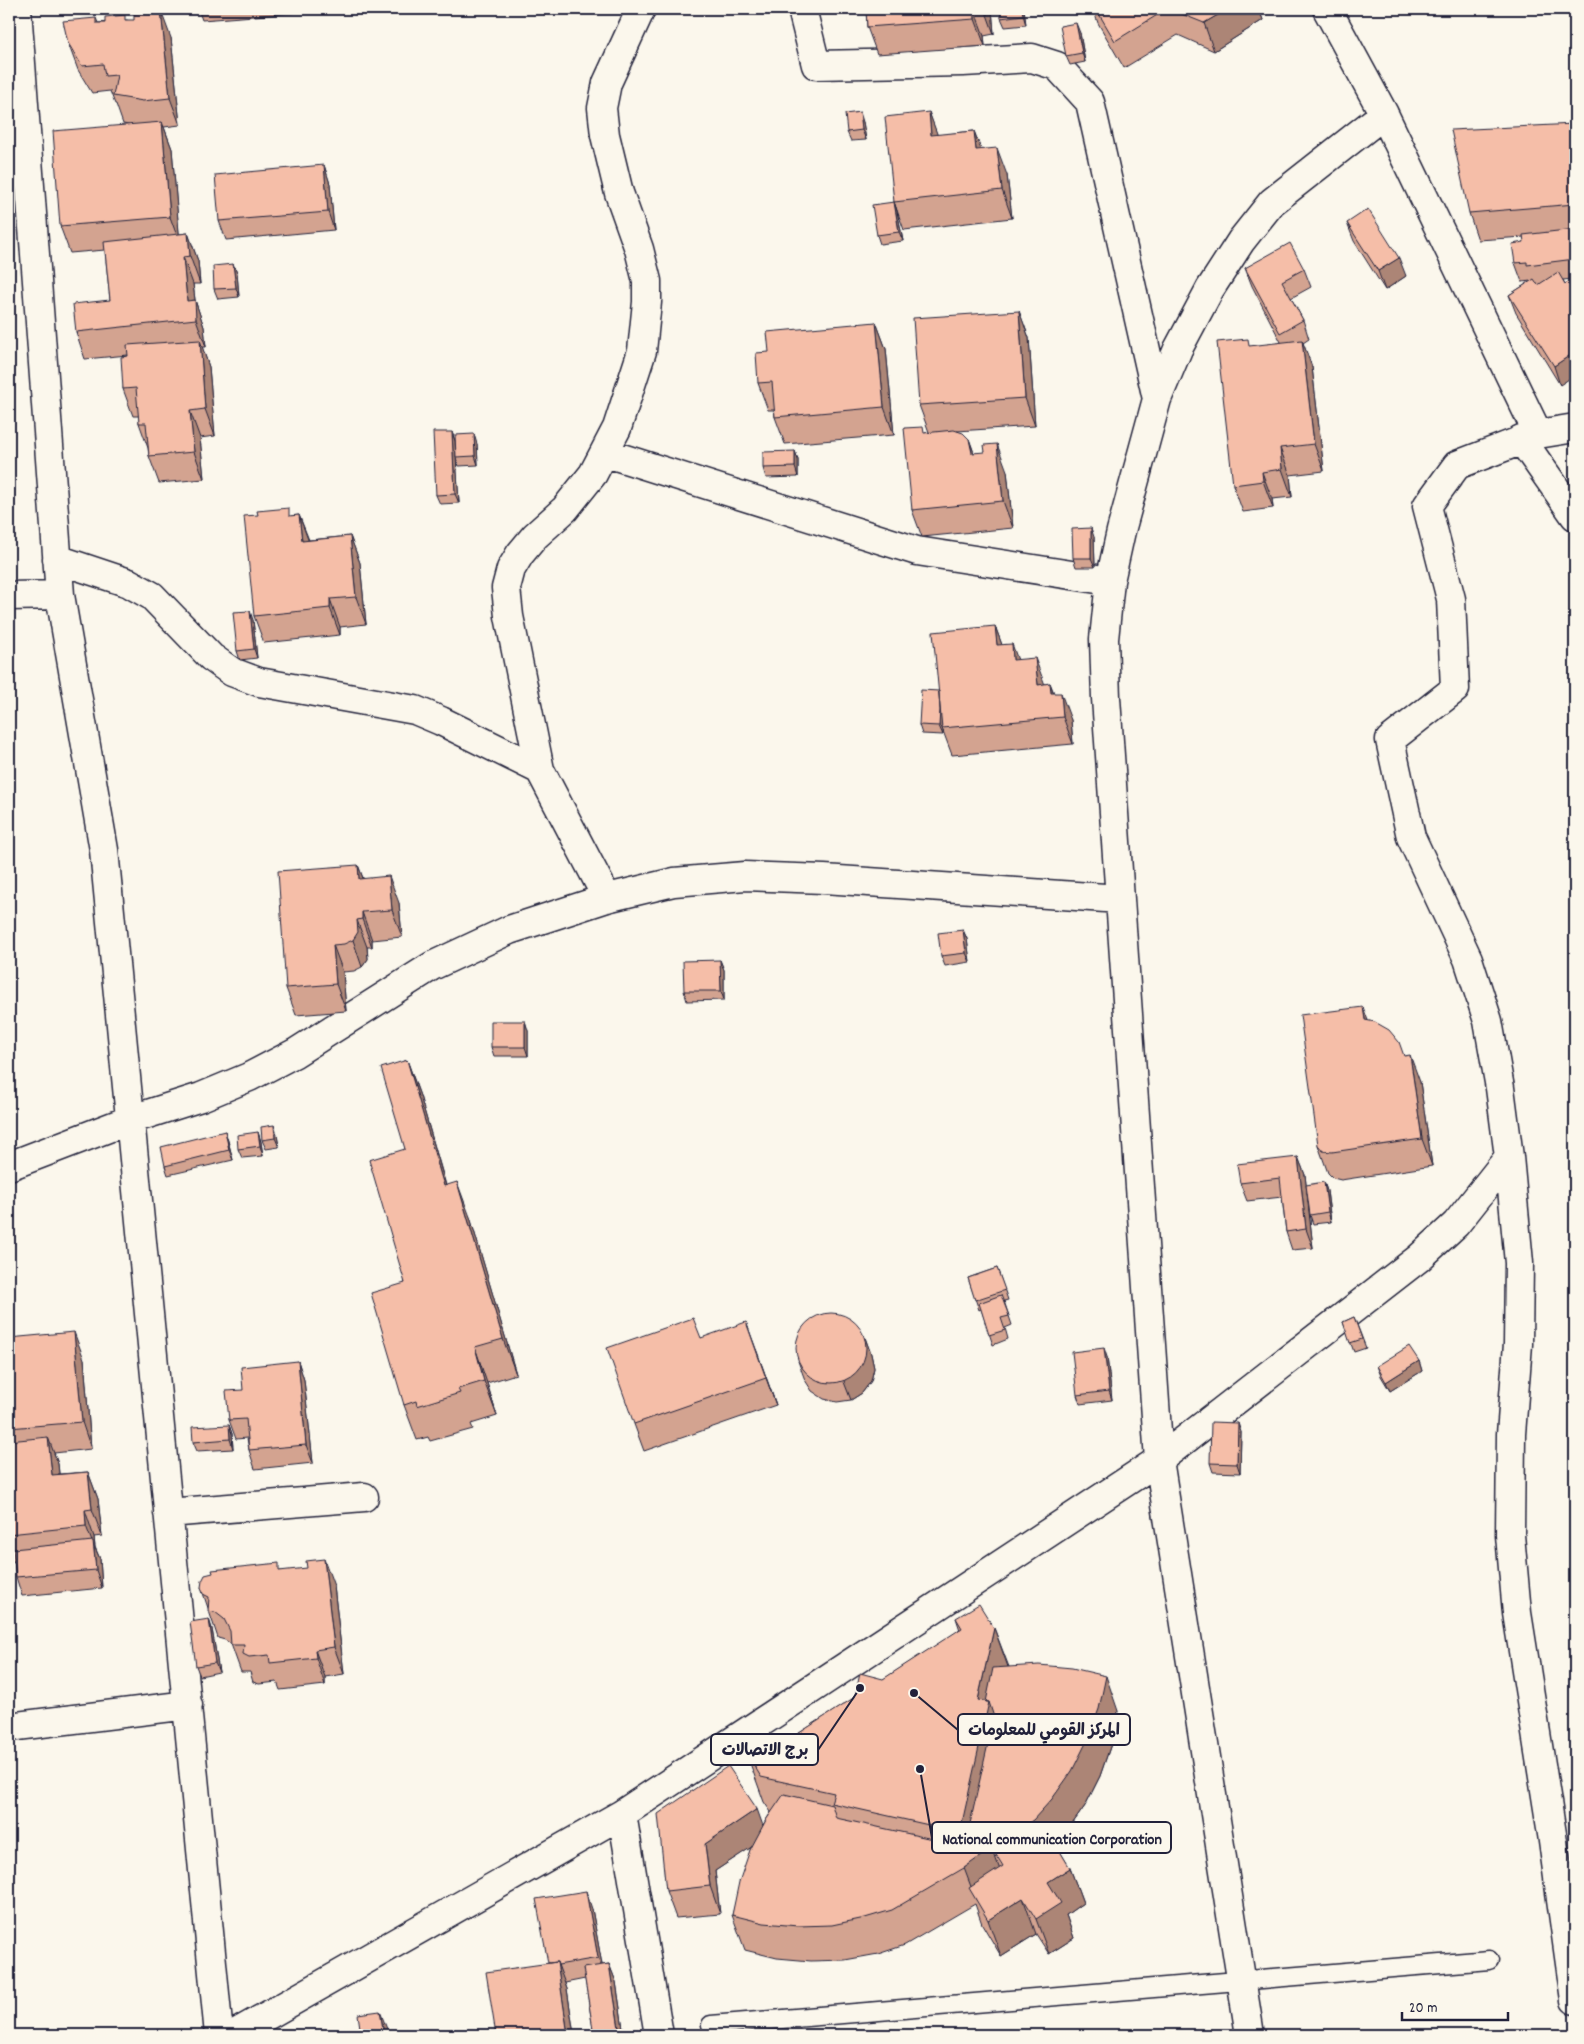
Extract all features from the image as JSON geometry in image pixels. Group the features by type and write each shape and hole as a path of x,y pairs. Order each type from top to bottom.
{"street":[{"path":"17,9 60,595 104,850 219,2035"},
{"path":"606,898 540,770 509,616 506,588 511,569 520,554 535,536 565,509 593,474 606,453 617,428 642,351 647,281 639,249 619,193 605,135 602,108 607,83 641,9"},
{"path":"802,9 816,65 963,62 1032,58 1057,66 1090,102 1157,399"},
{"path":"1327,9 1384,114 1529,436 1575,516"},
{"path":"1250,2035 1159,1460 1105,678 1104,639 1110,581 1121,531 1157,399 1178,349 1210,289 1246,234 1272,202 1384,114"},
{"path":"1575,428 1529,436 1457,465 1427,506 1451,599 1455,689 1390,740 1411,837 1468,959 1488,1021 1500,1088 1519,1263 1518,1344 1511,1434 1511,1545 1517,1613 1552,1834 1575,2000"},
{"path":"606,453 917,551 1110,581"},
{"path":"57,559 129,582 152,596 211,656 232,672 259,682 415,710 441,720 540,770"},
{"path":"9,596 60,595"},
{"path":"9,1166 129,1120 201,1097 249,1077 296,1053 432,966 509,930 606,898 674,882 745,876 824,879 1120,900"},
{"path":"234,2035 622,1814 1159,1460 1419,1258 1456,1224 1509,1157"},
{"path":"168,1513 364,1497"},
{"path":"9,1728 188,1705"},
{"path":"622,1814 658,2035"}],"lane":[{"path":"711,2025 1489,1960"}],"building":[{"path":"866,9 974,9 975,19 867,27"},
{"path":"1000,9 1022,9 1023,15 1001,18"},
{"path":"1096,9 1167,9 1115,41"},
{"path":"1169,9 1228,9 1204,23"},
{"path":"161,11 170,98 143,101 113,96 117,75 105,76 103,64 82,66 68,43 63,21 96,18 96,23 105,23 105,17 125,15 125,20 134,20 134,14"},
{"path":"1076,23 1082,53 1066,56 1060,26"},
{"path":"860,112 862,130 847,132 845,114"},
{"path":"929,112 931,135 974,131 976,150 997,148 1002,190 894,202 885,117"},
{"path":"162,122 170,217 60,226 53,131"},
{"path":"1575,124 1575,204 1469,213 1451,130"},
{"path":"324,165 328,212 219,221 215,175"},
{"path":"894,202 899,232 877,235 872,205"},
{"path":"1368,209 1399,258 1378,271 1347,223"},
{"path":"1575,229 1575,259 1527,265 1527,262 1515,263 1512,244 1524,242 1523,235"},
{"path":"188,233 190,256 183,257 187,301 195,300 196,319 76,332 73,304 110,300 104,242"},
{"path":"1290,243 1304,269 1282,281 1303,320 1280,333 1245,268"},
{"path":"233,264 236,288 214,289 213,266"},
{"path":"1558,272 1565,284 1574,278 1575,280 1575,352 1554,366 1509,295 1534,279 1538,285"},
{"path":"1019,311 1025,398 919,405 913,318"},
{"path":"876,322 884,407 775,417 772,382 758,383 756,353 769,352 767,332"},
{"path":"1248,339 1249,346 1302,340 1314,444 1280,448 1282,469 1262,472 1263,481 1233,485 1217,342"},
{"path":"200,340 205,409 190,411 194,452 149,456 146,423 139,423 136,388 123,389 121,357 128,356 127,345"},
{"path":"923,427 924,433 954,430 963,433 969,439 972,453 985,452 984,445 997,444 1003,501 912,510 904,428"},
{"path":"433,432 452,432 455,494 436,495"},
{"path":"474,434 475,456 456,457 455,435"},
{"path":"795,451 795,467 763,468 763,452"},
{"path":"289,508 289,516 299,515 302,541 350,536 356,597 330,599 330,608 254,616 244,516 258,515 257,511"},
{"path":"1091,528 1091,558 1073,558 1072,529"},
{"path":"250,611 254,649 237,651 233,612"},
{"path":"995,626 997,645 1012,644 1013,660 1035,658 1038,685 1050,683 1051,693 1061,693 1063,717 942,728 933,632"},
{"path":"921,690 939,691 939,726 919,725"},
{"path":"358,865 359,879 389,876 392,910 362,912 362,919 357,920 358,932 353,940 344,944 333,945 336,984 286,988 278,871"},
{"path":"963,930 966,953 941,956 938,933"},
{"path":"720,960 721,991 684,991 683,961"},
{"path":"1363,1007 1365,1020 1375,1022 1389,1030 1399,1042 1404,1056 1410,1055 1422,1139 1332,1152 1323,1151 1318,1145 1300,1015"},
{"path":"491,1021 525,1021 525,1047 491,1047"},
{"path":"407,1060 444,1186 457,1182 503,1339 475,1347 484,1381 458,1389 460,1393 417,1406 416,1401 404,1405 371,1293 405,1283 369,1160 405,1149 381,1068"},
{"path":"274,1125 275,1138 262,1140 261,1127"},
{"path":"225,1131 229,1150 165,1166 161,1147"},
{"path":"258,1132 260,1146 238,1149 237,1135"},
{"path":"1298,1157 1306,1229 1286,1232 1280,1178 1240,1183 1237,1164"},
{"path":"1324,1182 1328,1212 1310,1215 1306,1185"},
{"path":"997,1268 1005,1290 975,1300 968,1278"},
{"path":"1001,1295 1009,1316 1001,1318 1005,1330 989,1335 979,1303"},
{"path":"831,1313 844,1316 856,1323 863,1335 866,1348 863,1361 856,1373 844,1380 831,1383 818,1380 806,1373 799,1361 796,1348 799,1335 806,1323 818,1316"},
{"path":"1354,1317 1362,1339 1350,1343 1343,1322"},
{"path":"693,1318 701,1338 746,1322 766,1378 634,1424 607,1348"},
{"path":"74,1332 82,1422 9,1428 9,1338"},
{"path":"1409,1346 1419,1361 1386,1382 1377,1366"},
{"path":"1104,1348 1109,1391 1077,1395 1072,1352"},
{"path":"298,1361 306,1445 249,1450 246,1419 229,1420 226,1391 243,1390 241,1367"},
{"path":"1211,1422 1238,1423 1237,1464 1210,1463"},
{"path":"229,1425 230,1439 193,1442 192,1427"},
{"path":"48,1437 52,1475 88,1472 92,1509 85,1510 86,1526 9,1534 9,1441"},
{"path":"93,1541 96,1570 16,1577 13,1549"},
{"path":"324,1559 334,1647 315,1650 316,1658 270,1663 269,1655 249,1657 243,1654 244,1645 231,1645 230,1631 224,1619 215,1612 208,1611 209,1597 203,1594 201,1587 205,1575 213,1573 212,1570 279,1563 279,1571 307,1568 306,1561"},
{"path":"979,1604 994,1628 978,1700 989,1702 960,1832 831,1803 834,1793 761,1777 746,1752 769,1737 776,1748 855,1697 860,1673 883,1679 962,1628 956,1618"},
{"path":"209,1619 215,1663 196,1666 190,1622"},
{"path":"1039,1665 1072,1668 1106,1676 1099,1709 1087,1741 1072,1771 1052,1799 1033,1820 1016,1831 1028,1850 1051,1836 1070,1868 1048,1882 1061,1903 1036,1919 1023,1898 988,1920 969,1888 1003,1866 992,1848 964,1868 892,1910 865,1918 832,1925 798,1926 764,1923 732,1915 739,1882 750,1850 766,1820 784,1794 832,1805 836,1818 965,1846 994,1717 989,1702 986,1702 993,1668"},
{"path":"728,1766 757,1809 705,1844 710,1886 666,1891 658,1814"},
{"path":"586,1891 598,1958 558,1965 557,1962 548,1963 536,1899"},
{"path":"557,1962 568,2035 496,2035 486,1972"},
{"path":"609,1964 620,2035 594,2035 583,1968"},
{"path":"380,2011 384,2035 361,2035 358,2014"}],"place":[{"name":"برج الاتصالات","path":"860,1688"},
{"name":"المركز القومي للمعلومات","path":"914,1693"},
{"name":"National communication Corporation","path":"920,1769"}]}
